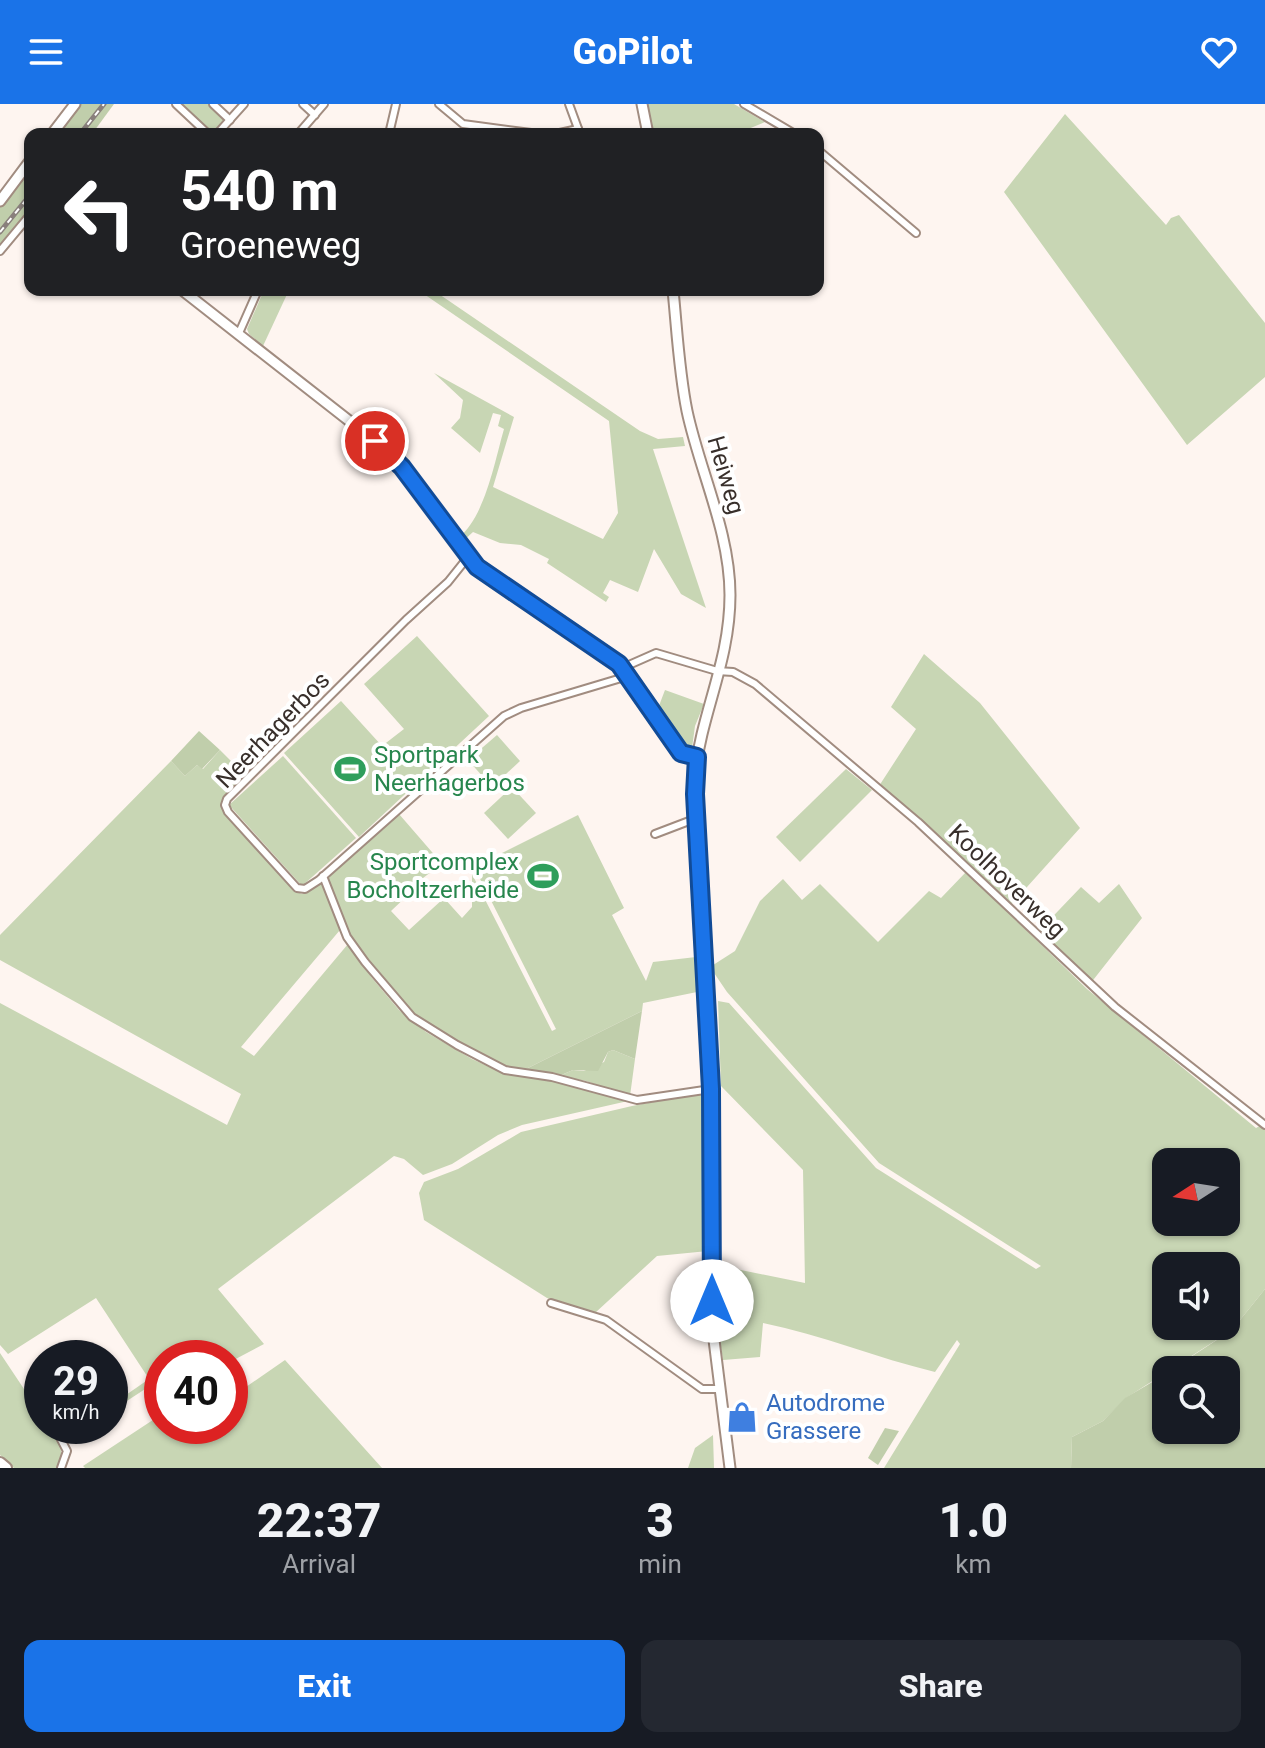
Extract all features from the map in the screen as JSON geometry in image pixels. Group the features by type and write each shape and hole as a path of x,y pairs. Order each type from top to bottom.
{"main road":[{"path":"0,1463 6,1468"}],"street":[{"path":"57,128 75,104"},
{"path":"176,104 202,128"},
{"path":"213,104 230,120"},
{"path":"223,128 244,104"},
{"path":"303,104 315,115"},
{"path":"303,128 324,104"},
{"path":"390,128 396,104"},
{"path":"439,104 463,124 493,128"},
{"path":"569,104 578,128"},
{"path":"642,104 647,128"},
{"path":"744,104 785,128"},
{"path":"824,155 916,233"},
{"path":"0,201 23,169"},
{"path":"0,251 24,222"},
{"path":"190,296 389,452 468,557 486,574 625,672 681,753 697,757"},
{"path":"239,333 255,296"},
{"name":"Heiweg","path":"674,296 687,410 728,568 729,619 721,671 697,757 697,818 711,1089 712,1324 727,1468"},
{"name":"Neerhagerbos","path":"323,876 307,888 297,888 227,810 226,802 406,620 448,582 468,557"},
{"name":"Koolhoverweg","path":"323,876 504,716 625,672 656,653 733,672 750,681 798,719 956,856 1115,1007 1265,1125"},
{"path":"655,834 697,818"},
{"path":"323,876 352,944 400,1005 421,1022 505,1070 552,1077 641,1101 711,1089"},
{"path":"551,1303 606,1320 702,1389 719,1389"},
{"path":"61,1468 67,1451 63,1444"}],"green space":[{"path":"81,104 114,104 96,128 63,128"},
{"path":"180,104 209,104 225,119 216,128 206,128"},
{"path":"646,104 734,104 765,122 750,128 651,128"},
{"path":"1065,114 1166,225 1171,218 1179,215 1265,323 1265,377 1187,445 1004,192"},
{"path":"23,176 24,217 0,245 0,206"},
{"path":"261,296 286,296 263,346 247,329"},
{"path":"427,296 442,296 640,431 658,439 683,437 685,446 653,449 706,608 681,594 654,549 638,592 610,580 603,593 609,597 606,602 547,563 549,559 521,545 500,543 473,532 462,542 459,537 476,516 482,502 504,429 498,426 501,415 493,413 480,453 451,428 460,418 463,400 434,373 514,417 493,487 603,539 618,513 609,421"},
{"path":"417,636 489,716 359,837 284,753 341,701 382,746 404,729 364,684"},
{"path":"924,654 980,703 1080,828 1010,906 879,786 916,729 891,707"},
{"path":"665,690 704,704 695,726 692,748 684,751 680,745 683,743 657,711"},
{"path":"199,731 220,750 202,769 197,765 185,776 171,761"},
{"path":"497,735 520,761 492,787 468,760"},
{"path":"220,750 246,776 221,802 222,810 296,891 302,894 322,882 340,930 241,1047 254,1056 348,944 399,1010 426,1032 472,1059 505,1074 566,1081 628,1101 522,1125 498,1135 452,1164 423,1175 404,1159 394,1156 218,1289 264,1344 248,1352 248,1340 144,1340 144,1371 128,1347 128,1340 123,1340 96,1298 30,1340 24,1340 24,1344 8,1354 0,1345 0,1003 227,1125 241,1094 0,960 0,935 171,761 185,776 197,765 203,769"},
{"path":"283,756 356,838 302,886 229,805"},
{"path":"846,769 872,790 800,862 776,837"},
{"path":"512,787 536,813 508,839 484,813"},
{"path":"399,814 438,859 431,872 423,878 428,884 413,897 409,894 391,911 409,930 444,898 462,918 472,907 472,874 552,1031 556,1029 474,867 578,815 624,908 612,915 646,981 653,962 696,957 697,992 643,1003 642,1011 520,1072 506,1069 430,1027 402,1006 353,942 341,920 327,880 329,873"},
{"path":"966,872 1087,989 1256,1128 1265,1123 1265,1289 1240,1320 1240,1252 1152,1252 1152,1340 1216,1340 1191,1356 1152,1356 1152,1381 1126,1398 1103,1421 1072,1437 1071,1468 884,1468 960,1344 957,1340 935,1372 763,1323 760,1357 723,1360 719,1334 721,1266 805,1283 803,1170 721,1086 718,1001 729,1003 876,1168 1036,1269 1041,1266 879,1163 727,992 710,967 735,951 760,901 783,879 802,900 820,884 878,942 929,891 941,898"},
{"path":"1119,884 1142,918 1090,984 1037,933 1081,887 1099,903"},
{"path":"642,1011 635,1059 613,1050 608,1052 598,1071 573,1070 559,1076 520,1072"},
{"path":"613,1050 635,1059 630,1096 586,1081 559,1076 573,1070 584,1071 604,1062 608,1052"},
{"path":"701,1093 708,1251 657,1256 595,1313 547,1298 424,1220 419,1193 424,1182 458,1169 521,1132"},
{"path":"1265,1289 1265,1468 1071,1468 1072,1437 1103,1421 1125,1398 1152,1382 1152,1444 1240,1444 1240,1356 1192,1356 1217,1340 1240,1340 1240,1320"},
{"path":"0,1353 24,1389 24,1444 59,1444 61,1456 57,1468 14,1468 0,1455"},
{"path":"285,1360 382,1468 83,1466 116,1444 128,1444 128,1436 144,1426 144,1444 248,1444 248,1386"},
{"path":"144,1382 144,1390 128,1400 128,1394"},
{"path":"885,1428 899,1431 878,1465 868,1458"},
{"path":"713,1435 714,1468 688,1468 695,1448"}],"railway":[{"path":"85,128 104,104"},
{"path":"0,232 24,202"}],"place":[{"name":"Sportpark Neerhagerbos","path":"350,769"},
{"name":"Sportcomplex Bocholtzerheide","path":"543,876"},
{"name":"Autodrome Grassere","path":"742,1417"}],"route":[{"path":"375,441 402,467 473,563 615,661 681,753 697,757 695,794 711,1089 712,1301"}]}
